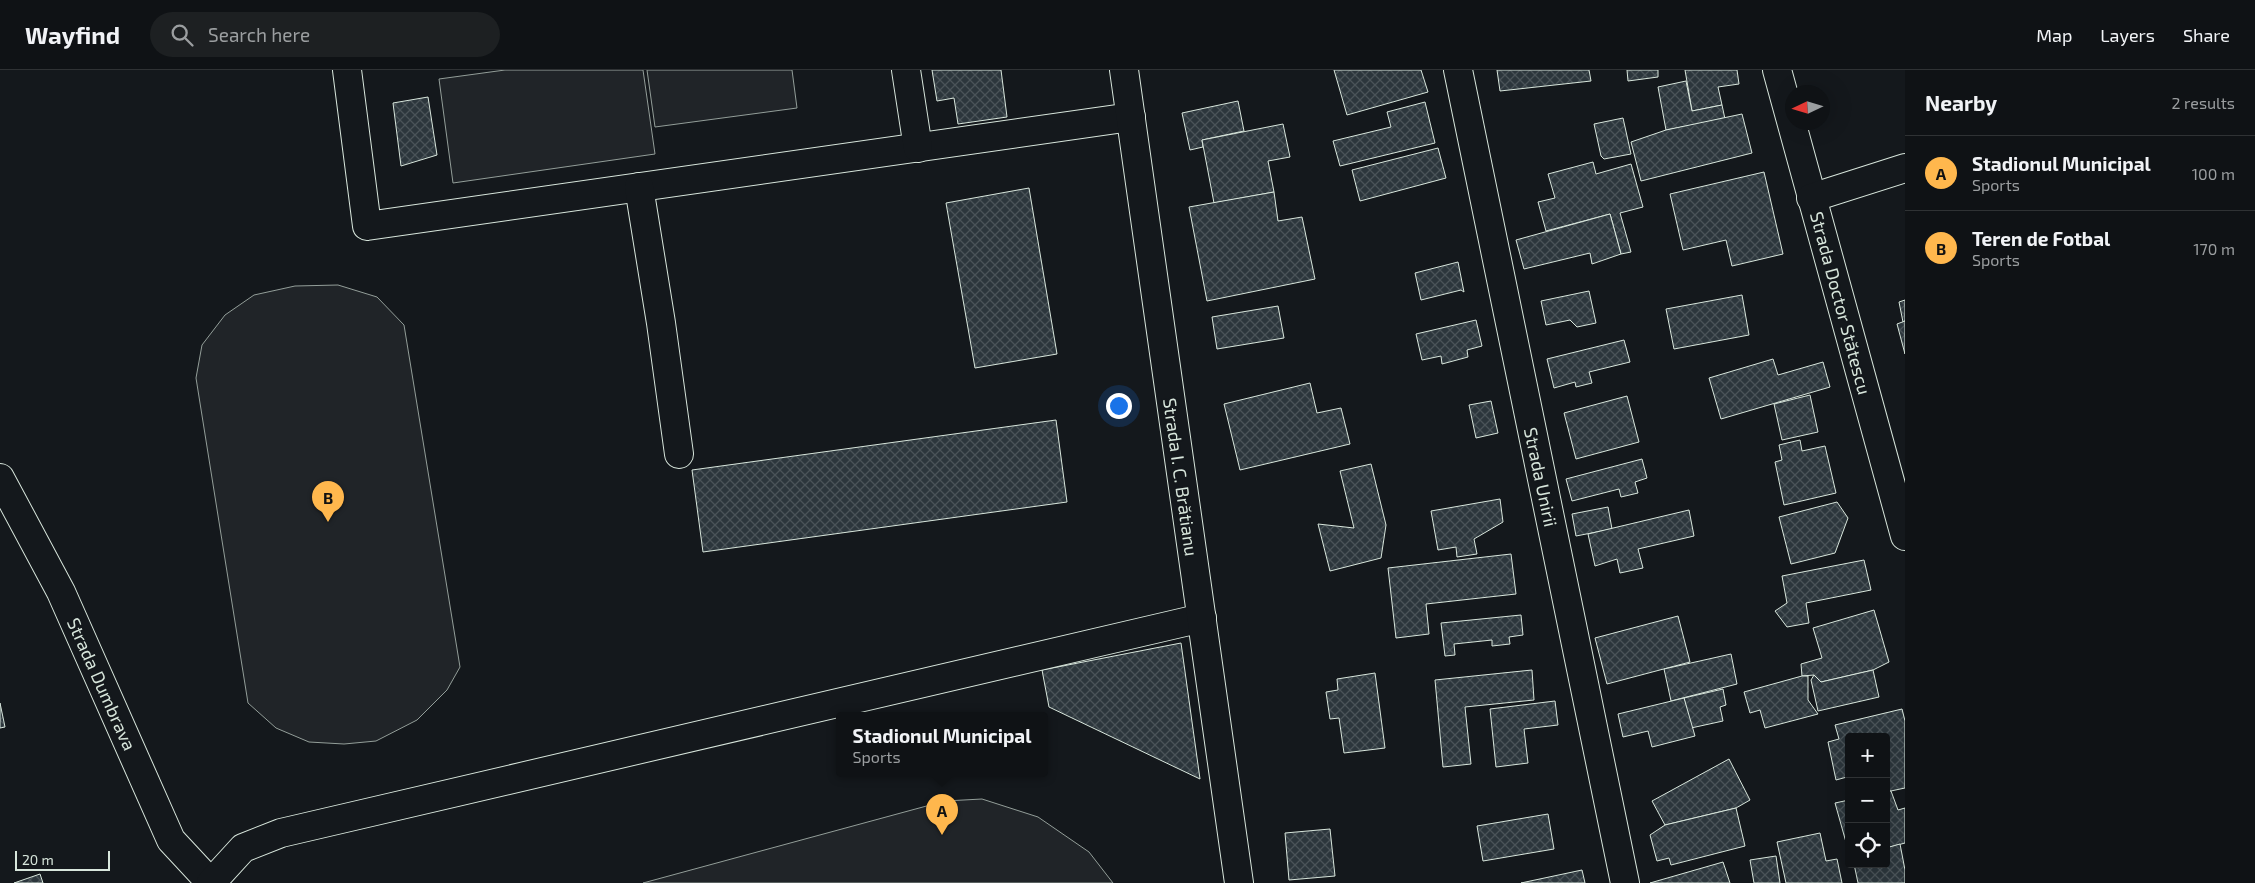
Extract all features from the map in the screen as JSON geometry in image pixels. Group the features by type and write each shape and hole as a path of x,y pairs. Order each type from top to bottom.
{"street":[{"path":"347,70 367,226 1131,117"},
{"path":"906,70 918,148"},
{"name":"Strada I. C. Brătianu","path":"1124,70 1239,883"},
{"name":"Strada Unirii","path":"1458,70 1625,883"},
{"name":"Strada Doctor Stătescu","path":"1777,70 1905,536"},
{"path":"1811,198 1905,168"},
{"path":"640,187 679,454"},
{"name":"Strada Dumbrava","path":"0,478 62,592 171,840 211,883"},
{"path":"211,883 243,848 281,832 1202,618"}],"shaded area":[{"path":"505,70 643,70 655,154 453,183 439,79"},
{"path":"647,70 792,70 797,108 655,127"},
{"path":"338,285 377,297 404,325 460,667 447,690 417,720 376,741 344,744 309,742 276,728 248,703 196,378 202,345 225,315 254,295 295,286"},
{"path":"982,799 1038,817 1089,852 1113,883 643,883 945,801"}],"building":[{"path":"932,70 1001,70 1007,117 958,124 954,98 937,101"},
{"path":"1334,70 1421,70 1428,92 1347,115"},
{"path":"1497,70 1589,70 1591,81 1500,91"},
{"path":"1627,70 1658,70 1658,77 1628,81"},
{"path":"1685,70 1737,70 1739,84 1718,87 1722,105 1692,111"},
{"path":"1686,81 1692,111 1722,105 1725,119 1666,130 1658,87"},
{"path":"428,97 437,155 401,166 393,103"},
{"path":"1238,101 1244,131 1202,140 1203,147 1190,150 1182,113"},
{"path":"1425,102 1435,143 1340,166 1333,141 1391,127 1387,112"},
{"path":"1742,114 1752,153 1641,181 1631,142 1666,130"},
{"path":"1623,118 1631,154 1604,159 1601,156 1594,124"},
{"path":"1283,124 1290,157 1268,161 1274,192 1214,203 1202,140"},
{"path":"1438,148 1446,178 1360,201 1352,170"},
{"path":"1593,162 1596,174 1631,164 1643,207 1620,213 1631,252 1621,254 1610,214 1546,231 1538,202 1555,198 1548,174"},
{"path":"1764,172 1783,254 1732,266 1726,240 1683,250 1670,194"},
{"path":"1029,188 1057,354 975,368 946,203"},
{"path":"1274,192 1278,221 1302,217 1315,279 1207,301 1189,207"},
{"path":"1610,214 1621,254 1592,264 1590,253 1524,269 1516,240"},
{"path":"1458,262 1464,292 1461,290 1421,300 1415,273"},
{"path":"1589,291 1596,323 1577,327 1570,320 1546,325 1541,301"},
{"path":"1742,295 1749,335 1674,349 1666,309"},
{"path":"1905,300 1905,321 1903,322 1899,302"},
{"path":"1278,306 1284,338 1217,349 1212,317"},
{"path":"1476,320 1482,346 1467,350 1468,357 1442,364 1441,356 1422,360 1416,334"},
{"path":"1905,321 1905,354 1897,324"},
{"path":"1624,340 1630,362 1589,372 1592,383 1576,387 1575,382 1554,388 1547,359"},
{"path":"1773,359 1778,375 1823,362 1830,387 1721,419 1709,378"},
{"path":"1310,383 1317,413 1341,408 1350,444 1240,470 1224,404"},
{"path":"1810,395 1818,432 1782,440 1774,404"},
{"path":"1627,396 1639,442 1576,459 1564,413"},
{"path":"1491,401 1498,433 1476,438 1469,405"},
{"path":"1056,420 1067,502 703,552 692,470"},
{"path":"1800,440 1802,451 1825,446 1836,493 1784,505 1775,462 1782,460 1779,445"},
{"path":"1642,459 1647,478 1635,482 1638,493 1621,497 1619,489 1572,501 1566,479"},
{"path":"1371,464 1386,525 1381,558 1330,571 1318,524 1354,528 1340,471"},
{"path":"1500,499 1503,522 1474,539 1477,554 1457,557 1456,547 1438,550 1431,511"},
{"path":"1837,502 1848,518 1835,553 1791,564 1779,517"},
{"path":"1608,507 1612,529 1576,536 1572,514"},
{"path":"1689,510 1694,536 1638,549 1643,568 1620,573 1617,559 1595,566 1588,534"},
{"path":"1511,554 1516,594 1426,604 1429,634 1396,638 1388,568"},
{"path":"1864,560 1871,590 1806,603 1809,623 1787,627 1775,611 1787,603 1782,576"},
{"path":"1874,610 1889,662 1873,670 1821,682 1814,675 1802,676 1801,664 1822,658 1813,628"},
{"path":"1521,615 1523,635 1509,637 1510,644 1492,646 1492,640 1454,644 1455,655 1445,656 1441,623"},
{"path":"1678,616 1690,662 1607,684 1595,638"},
{"path":"1181,643 1200,779 1049,707 1042,670"},
{"path":"1731,654 1737,684 1671,701 1664,669"},
{"path":"1532,670 1534,700 1465,707 1471,764 1443,767 1435,680"},
{"path":"1873,670 1879,697 1818,711 1811,680 1814,675 1821,682"},
{"path":"1375,673 1385,748 1344,753 1339,718 1330,719 1326,692 1338,690 1337,679"},
{"path":"1808,676 1808,700 1818,714 1765,728 1760,710 1750,713 1744,692"},
{"path":"1723,689 1726,705 1720,707 1723,721 1691,728 1684,698"},
{"path":"1684,698 1695,736 1652,747 1648,731 1623,737 1618,714"},
{"path":"1555,701 1558,725 1524,729 1528,763 1496,767 1490,709"},
{"path":"0,703 5,727 0,728"},
{"path":"1902,709 1905,721 1905,788 1890,791 1890,733 1845,733 1845,778 1836,780 1828,742 1839,739 1835,725"},
{"path":"1729,759 1750,800 1736,808 1665,825 1652,801"},
{"path":"1890,791 1898,810 1905,808 1905,843 1890,847 1890,823"},
{"path":"1845,801 1845,839 1835,803"},
{"path":"1736,808 1745,846 1671,865 1669,858 1657,861 1650,835 1665,825"},
{"path":"1548,814 1554,849 1483,861 1477,826"},
{"path":"1330,829 1335,876 1289,880 1285,833"},
{"path":"1820,833 1826,861 1837,859 1842,883 1786,883 1777,842"},
{"path":"1900,844 1905,870 1905,883 1858,883 1855,868 1890,868 1890,847"},
{"path":"1776,856 1780,883 1754,883 1750,860"},
{"path":"1723,862 1730,883 1650,883"},
{"path":"1582,870 1585,883 1521,883"},
{"path":"40,874 43,883 14,883"}],"place":[{"name":"Teren de Fotbal","path":"328,522"},
{"name":"Stadionul Municipal","path":"942,835"}]}
